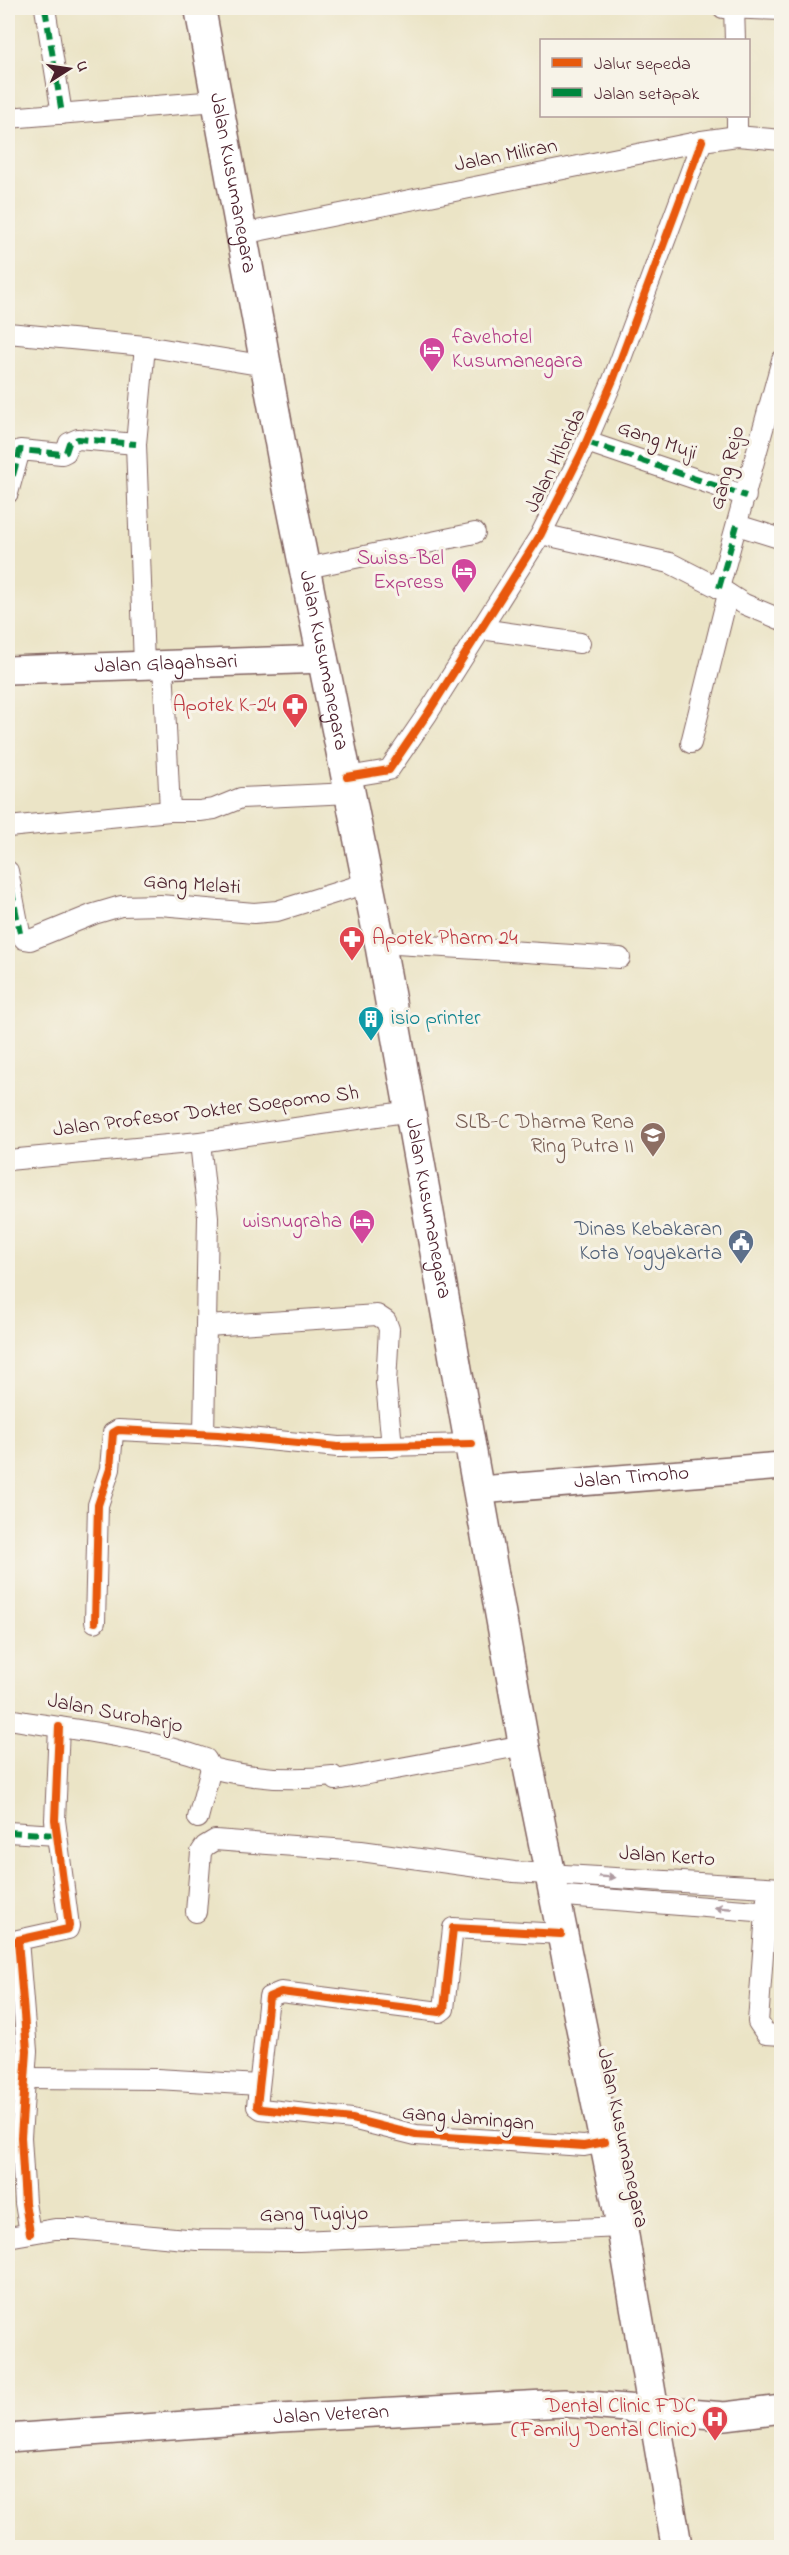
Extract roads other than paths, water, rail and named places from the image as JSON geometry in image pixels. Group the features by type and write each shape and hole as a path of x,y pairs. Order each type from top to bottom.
{"main road":[{"name":"Jalan Kusumanegara","path":"200,8 266,366 380,943 472,1444 524,1745 622,2227 677,2547"},
{"name":"Jalan Glagahsari","path":"8,670 324,659"},
{"name":"Jalan Timoho","path":"480,1490 782,1466"},
{"name":"Jalan Veteran","path":"8,2438 280,2418 564,2403 725,2415 782,2409"},
{"name":"Jalan Kusumanegara","path":"655,2410 675,2487 686,2547"}],"street":[{"path":"45,8 62,114"},
{"path":"735,39 730,8 782,10"},
{"path":"8,118 217,101"},
{"path":"737,117 737,136"},
{"name":"Jalan Miliran","path":"242,234 702,141 737,136 782,140"},
{"name":"Jalan Hibrida","path":"349,785 388,770 482,629 541,534 587,442 702,141"},
{"path":"8,333 145,346 266,366"},
{"path":"145,346 136,444 154,664 170,811"},
{"name":"Gang Rejo","path":"691,743 737,525 782,360"},
{"path":"8,493 21,450 62,454 66,453 69,442 78,439 136,444"},
{"name":"Gang Muji","path":"587,442 746,496"},
{"path":"737,525 782,539"},
{"path":"307,568 475,533"},
{"name":"Jalan Hibrida","path":"541,534 670,563 744,604 782,620"},
{"path":"482,629 580,643"},
{"path":"8,827 170,811 214,809 241,798 349,785"},
{"name":"Gang Melati","path":"8,871 20,933 24,939 30,940 94,914 138,905 254,913 277,911 367,883"},
{"path":"380,943 621,958"},
{"name":"Jalan Profesor Dokter Soepomo Sh","path":"8,1160 200,1142 411,1111"},
{"path":"200,1142 208,1217 204,1434"},
{"path":"207,1326 377,1315 382,1317 389,1329 386,1383 392,1447"},
{"path":"96,1622 98,1505 110,1469 113,1433 118,1430 204,1434 338,1447 472,1444"},
{"name":"Jalan Suroharjo","path":"8,1719 119,1735 183,1751 206,1759 211,1768 245,1776 306,1779 333,1776 336,1780 524,1745"},
{"path":"30,2233 25,2203 21,2137 20,2082 26,2028 14,1983 20,1938 68,1929 69,1926 55,1820 59,1728"},
{"path":"198,1818 211,1768"},
{"path":"8,1832 57,1835"},
{"path":"196,1912 201,1852 205,1846 215,1840 361,1851 514,1872 551,1884 774,1912"},
{"name":"Jalan Kerto","path":"551,1884 775,1888"},
{"path":"775,1888 774,1912 758,2022 766,2034 782,2035"},
{"path":"20,2082 157,2079 259,2085 269,1997 281,1992 440,2012 444,2008 453,1928 561,1934"},
{"name":"Gang Jamingan","path":"259,2085 259,2108 352,2120 416,2135 584,2146 605,2142"},
{"name":"Gang Tugiyo","path":"8,2237 76,2229 197,2240 299,2241 622,2227"}],"place":[{"name":"favehotel Kusumanegara","path":"432,373"},
{"name":"Swiss-Bel Express","path":"464,594"},
{"name":"Apotek K-24","path":"295,729"},
{"name":"Apotek Pharm 24","path":"352,962"},
{"name":"isio printer","path":"371,1042"},
{"name":"SLB-C Dharma Rena Ring Putra II","path":"653,1158"},
{"name":"wisnugraha","path":"362,1245"},
{"name":"Dinas Kebakaran Kota Yogyakarta","path":"741,1265"},
{"name":"Dental Clinic FDC (Family Dental Clinic)","path":"715,2442"}]}
